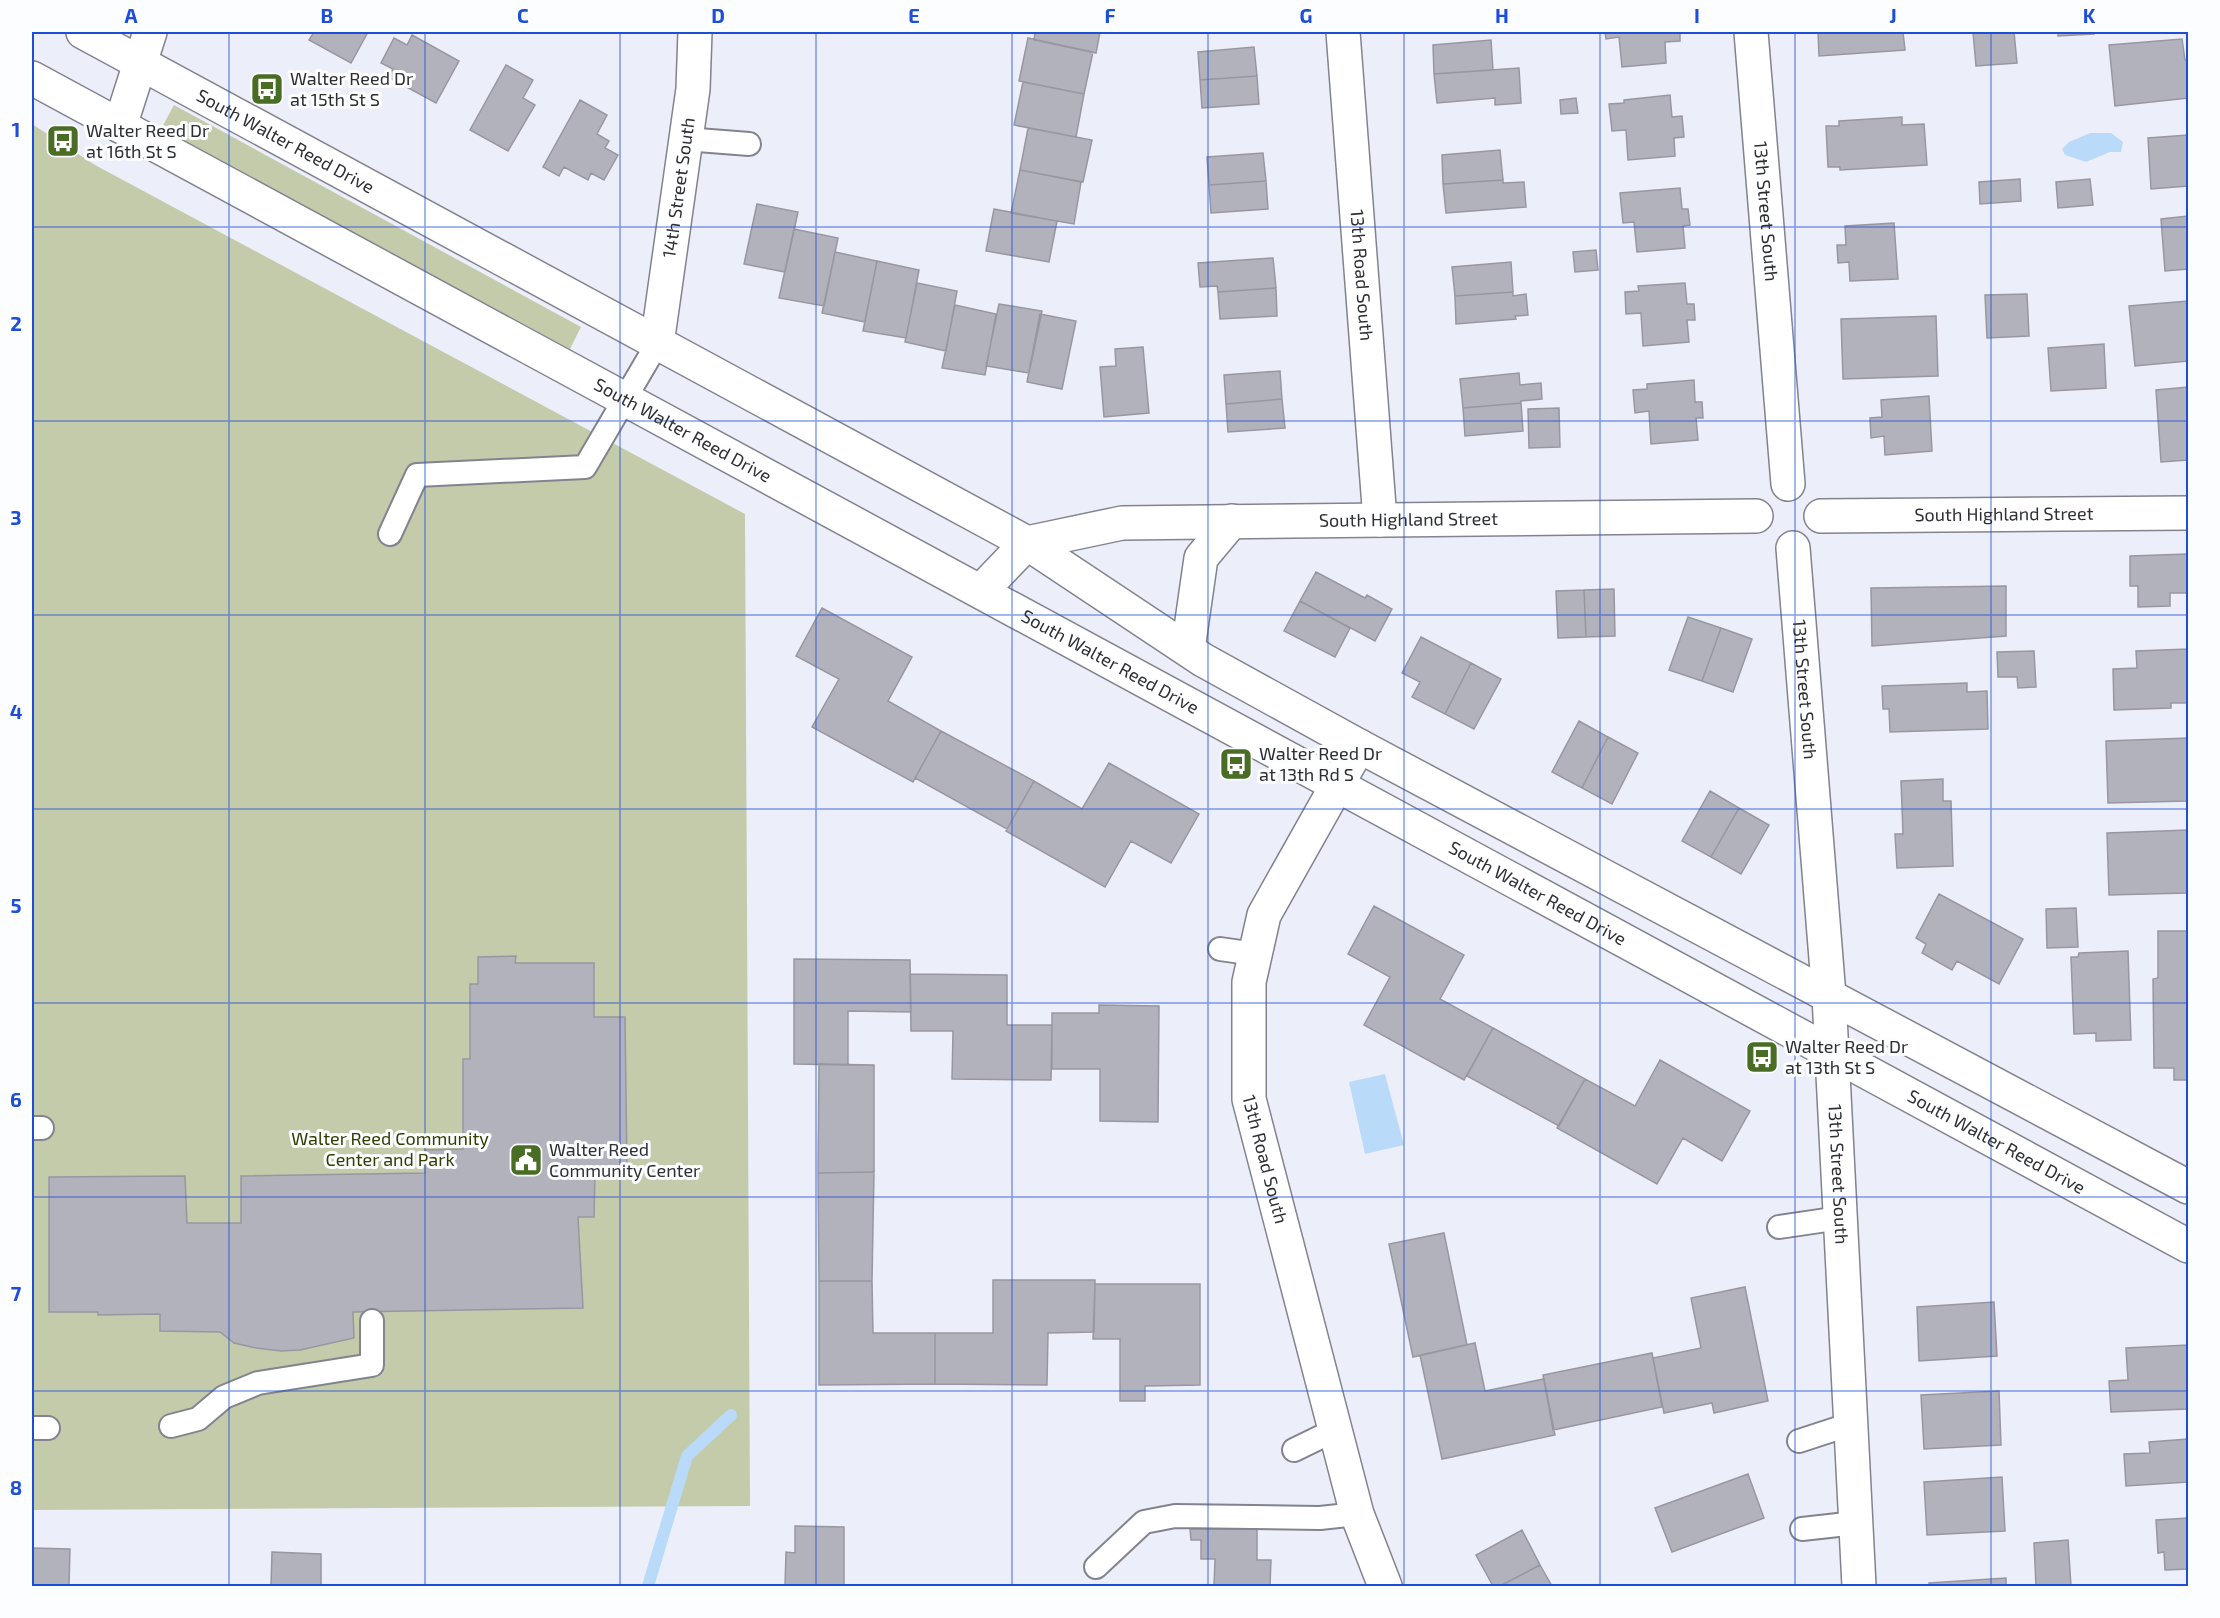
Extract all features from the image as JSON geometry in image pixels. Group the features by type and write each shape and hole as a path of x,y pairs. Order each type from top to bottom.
{"street":[{"name":"South Walter Reed Drive","path":"83,32 1027,543 1188,649 1359,746 2188,1187"},
{"path":"120,126 150,32"},
{"name":"14th Street South","path":"657,344 693,89 695,32"},
{"name":"13th Road South","path":"1343,32 1380,520"},
{"name":"13th Street South","path":"1751,32 1788,484"},
{"name":"South Walter Reed Drive","path":"32,78 2188,1246"},
{"path":"1788,484 1798,485 1808,491 1815,498 1821,516 1818,529 1812,538 1804,545 1793,548 1784,548 1767,541 1761,534 1755,516 1762,497 1769,490 1778,485 1788,484"},
{"name":"South Highland Street","path":"1821,516 2188,513"},
{"name":"South Highland Street","path":"1027,543 1122,523 1755,516"},
{"path":"1188,649 1201,558 1232,521"},
{"path":"981,591 1027,543"},
{"name":"13th Street South","path":"1793,548 1829,996 1859,1587"},
{"name":"13th Road South","path":"1359,746 1263,915 1249,982 1249,1099 1357,1514 1385,1587"}],"lane":[{"path":"685,139 749,144"},
{"path":"390,534 417,475 585,467 657,344"},
{"path":"1220,949 1255,954"},
{"path":"1779,1227 1840,1218"},
{"path":"171,1426 198,1419 224,1397 258,1383 372,1365 372,1321"},
{"path":"1799,1441 1851,1424"},
{"path":"1294,1450 1335,1431"},
{"path":"1096,1567 1144,1522 1174,1516 1320,1518 1357,1514"},
{"path":"1802,1529 1856,1523"}],"green space":[{"path":"174,105 581,327 570,349 161,129"},
{"name":"Walter Reed Community Center and Park","path":"32,124 95,165 745,514 750,1506 32,1510"}],"water":[{"path":"2090,133 2111,133 2123,142 2121,152 2110,152 2086,162 2065,155 2062,149 2069,142"},
{"path":"1385,1074 1404,1145 1365,1154 1349,1082"}],"building":[{"path":"314,32 368,32 351,63 309,40"},
{"path":"1035,32 1100,32 1096,53 1034,40"},
{"path":"1605,32 1680,32 1680,41 1665,42 1666,63 1622,67 1619,37 1606,39"},
{"path":"1818,32 1903,32 1905,50 1819,56"},
{"path":"1973,32 2014,32 2017,63 1976,66"},
{"path":"2058,32 2094,32 2094,34 2058,36"},
{"path":"412,35 459,61 436,103 388,77 393,69 381,63 394,38 407,45"},
{"path":"1028,38 1093,52 1084,94 1019,81"},
{"path":"2182,39 2185,60 2188,60 2188,98 2115,106 2109,45"},
{"path":"1491,40 1493,70 1434,74 1433,45"},
{"path":"1254,47 1257,76 1200,80 1198,52"},
{"path":"506,65 533,80 523,98 535,105 508,151 470,130"},
{"path":"1519,68 1521,103 1495,105 1495,98 1437,103 1434,74"},
{"path":"1257,76 1259,104 1202,108 1200,80"},
{"path":"1023,82 1084,94 1076,137 1014,125"},
{"path":"1670,95 1672,117 1682,116 1684,137 1674,138 1675,156 1628,160 1626,130 1612,131 1609,104"},
{"path":"1576,98 1578,113 1561,114 1560,100"},
{"path":"580,100 607,115 597,134 609,141 605,148 618,155 604,180 591,173 588,180 564,167 559,176 543,167"},
{"path":"1902,117 1902,125 1924,124 1927,165 1840,170 1840,167 1828,167 1826,126 1839,126 1839,121"},
{"path":"1028,128 1092,140 1083,182 1020,170"},
{"path":"2188,135 2188,186 2151,189 2148,138"},
{"path":"1500,150 1503,180 1443,184 1442,155"},
{"path":"1263,153 1266,181 1209,185 1207,157"},
{"path":"1020,170 1081,182 1074,224 1011,213"},
{"path":"2020,179 2021,201 1980,204 1979,182"},
{"path":"2090,179 2093,205 2058,208 2056,182"},
{"path":"1503,180 1503,183 1524,182 1526,207 1446,213 1443,184"},
{"path":"1266,181 1268,209 1211,213 1209,185"},
{"path":"1680,188 1682,209 1688,209 1690,225 1683,226 1685,248 1637,252 1634,222 1623,223 1620,193"},
{"path":"757,204 798,212 785,272 744,264"},
{"path":"994,209 1057,221 1049,262 986,251"},
{"path":"2188,216 2188,269 2165,271 2161,219"},
{"path":"1894,223 1898,279 1850,281 1849,262 1838,263 1837,245 1846,245 1845,226"},
{"path":"794,229 838,238 824,306 779,298"},
{"path":"1596,250 1598,270 1575,272 1573,252"},
{"path":"835,252 877,261 865,322 822,313"},
{"path":"1273,258 1276,288 1218,292 1217,286 1200,287 1198,263"},
{"path":"877,261 919,270 906,338 863,331"},
{"path":"1511,262 1513,292 1455,296 1452,267"},
{"path":"917,283 957,291 946,351 905,342"},
{"path":"1685,283 1687,304 1694,304 1695,320 1687,320 1689,342 1643,346 1641,313 1626,314 1625,292 1639,291 1638,286"},
{"path":"1276,288 1277,316 1220,319 1218,292"},
{"path":"1513,292 1513,296 1526,294 1528,315 1515,316 1516,319 1456,324 1455,296"},
{"path":"2027,294 2029,336 1987,338 1985,295"},
{"path":"2188,301 2188,361 2135,366 2129,306"},
{"path":"999,304 1042,311 1029,373 986,366"},
{"path":"955,305 996,314 985,375 942,368"},
{"path":"1040,314 1076,321 1062,389 1027,382"},
{"path":"1936,316 1938,376 1843,379 1841,319"},
{"path":"2104,344 2106,388 2051,391 2048,348"},
{"path":"1143,347 1149,413 1104,417 1100,367 1116,366 1115,349"},
{"path":"1280,371 1282,399 1226,404 1224,375"},
{"path":"1519,373 1520,385 1541,383 1542,399 1463,408 1460,379"},
{"path":"1694,380 1695,402 1702,402 1703,418 1696,418 1698,440 1651,444 1649,411 1635,413 1633,390 1647,389 1647,384"},
{"path":"2188,387 2188,460 2161,462 2156,390"},
{"path":"1929,396 1932,451 1885,455 1884,436 1871,438 1870,418 1882,417 1881,400"},
{"path":"1282,399 1285,428 1228,432 1226,404"},
{"path":"1521,403 1523,431 1465,436 1463,408"},
{"path":"1559,408 1560,447 1529,448 1528,409"},
{"path":"2188,554 2188,593 2170,593 2170,606 2138,607 2138,586 2130,586 2130,556"},
{"path":"1316,572 1365,598 1367,595 1392,609 1375,641 1300,601"},
{"path":"2006,586 2006,636 1872,646 1871,588"},
{"path":"1614,589 1615,636 1586,637 1584,590"},
{"path":"1584,590 1586,637 1558,638 1556,591"},
{"path":"1300,601 1350,628 1335,657 1284,631"},
{"path":"822,608 912,657 888,701 941,731 913,782 812,727 839,679 796,656"},
{"path":"1688,617 1721,628 1702,681 1669,670"},
{"path":"1721,628 1752,639 1733,692 1702,681"},
{"path":"1421,637 1471,663 1445,714 1412,697 1420,682 1402,673"},
{"path":"2188,649 2188,703 2171,703 2171,708 2114,710 2113,669 2137,668 2136,651"},
{"path":"2034,651 2036,687 2018,688 2017,677 1998,677 1997,652"},
{"path":"1471,663 1501,679 1474,729 1445,714"},
{"path":"1967,683 1967,692 1987,691 1988,729 1890,732 1889,709 1883,709 1882,686"},
{"path":"1579,721 1608,737 1582,788 1552,772"},
{"path":"941,731 1034,781 1007,829 915,778"},
{"path":"1608,737 1638,753 1612,804 1582,788"},
{"path":"2188,738 2188,801 2108,803 2106,741"},
{"path":"1109,763 1199,814 1171,863 1131,841 1105,887 1006,831 1034,781 1082,809"},
{"path":"1943,779 1943,801 1951,801 1953,866 1897,868 1895,834 1903,834 1901,781"},
{"path":"1710,791 1739,808 1711,857 1682,841"},
{"path":"1739,808 1769,825 1741,874 1711,857"},
{"path":"2188,830 2188,893 2109,895 2107,833"},
{"path":"1939,894 2023,939 1999,984 1957,961 1952,970 1922,953 1926,944 1916,938"},
{"path":"1374,906 1464,955 1440,999 1493,1028 1464,1080 1364,1025 1390,977 1348,954"},
{"path":"2076,908 2078,947 2047,948 2046,909"},
{"path":"2158,931 2188,931 2188,1080 2174,1080 2174,1068 2154,1068 2153,979 2158,978"},
{"path":"2128,951 2131,1040 2096,1041 2096,1033 2074,1034 2071,957 2078,957 2079,953"},
{"name":"Walter Reed Community Center","path":"516,956 515,963 594,963 594,1017 625,1017 627,1170 595,1171 594,1217 578,1217 583,1308 353,1312 354,1338 300,1350 281,1351 234,1343 220,1332 160,1331 160,1314 98,1315 98,1312 49,1312 49,1177 185,1176 187,1223 241,1223 241,1176 425,1173 425,1150 463,1149 463,1059 470,1059 470,984 478,984 478,957"},
{"path":"794,959 910,960 911,1012 848,1011 848,1065 794,1064"},
{"path":"910,974 1007,975 1007,1025 1052,1025 1051,1080 952,1079 953,1031 911,1031"},
{"path":"1099,1005 1159,1006 1158,1122 1100,1121 1100,1069 1052,1069 1052,1013 1099,1013"},
{"path":"1493,1028 1585,1079 1559,1126 1467,1076"},
{"path":"1660,1060 1750,1111 1722,1161 1683,1138 1657,1184 1557,1128 1585,1079 1635,1106"},
{"path":"819,1064 874,1065 874,1172 818,1173"},
{"path":"874,1172 872,1281 819,1281 818,1173"},
{"path":"1444,1233 1467,1345 1413,1357 1389,1244"},
{"path":"993,1280 1095,1280 1094,1332 1048,1333 1047,1385 935,1384 935,1333 993,1333"},
{"path":"819,1281 872,1281 873,1333 935,1333 935,1384 819,1385"},
{"path":"1095,1284 1200,1284 1200,1385 1145,1386 1145,1401 1120,1401 1120,1339 1093,1339"},
{"path":"1745,1287 1768,1401 1714,1413 1712,1403 1664,1413 1653,1358 1701,1348 1691,1298"},
{"path":"1994,1302 1997,1356 1919,1361 1917,1307"},
{"path":"1475,1343 1485,1391 1544,1379 1555,1435 1442,1459 1420,1355"},
{"path":"2188,1345 2188,1409 2111,1412 2109,1381 2128,1380 2126,1348"},
{"path":"1652,1353 1662,1407 1553,1430 1543,1375"},
{"path":"1999,1391 2001,1445 1924,1449 1921,1395"},
{"path":"2188,1439 2188,1482 2126,1486 2124,1454 2150,1453 2149,1442"},
{"path":"1748,1474 1764,1518 1672,1552 1655,1508"},
{"path":"2002,1477 2005,1531 1927,1535 1924,1482"},
{"path":"2188,1518 2188,1569 2165,1570 2164,1552 2158,1553 2156,1520"},
{"path":"795,1526 844,1527 844,1586 785,1586 786,1552 795,1553"},
{"path":"1190,1529 1257,1529 1257,1560 1271,1560 1270,1586 1214,1586 1215,1559 1201,1559 1201,1540 1191,1540"},
{"path":"1522,1530 1540,1565 1500,1586 1493,1586 1476,1555"},
{"path":"2068,1540 2071,1586 2036,1586 2034,1543"},
{"path":"32,1548 70,1549 69,1586 32,1586"},
{"path":"272,1552 321,1554 321,1586 271,1586"},
{"path":"1540,1565 1552,1586 1500,1586"},
{"path":"2006,1578 2006,1586 1929,1586 1929,1583"}],"waterway":[{"path":"648,1586 687,1456 731,1415"}],"place":[{"name":"Walter Reed Dr at 15th St S","path":"267,89"},
{"name":"Walter Reed Dr at 16th St S","path":"63,141"},
{"name":"Walter Reed Dr at 13th Rd S","path":"1236,764"},
{"name":"Walter Reed Dr at 13th St S","path":"1762,1057"},
{"name":"Walter Reed Community Center","path":"526,1160"}]}
